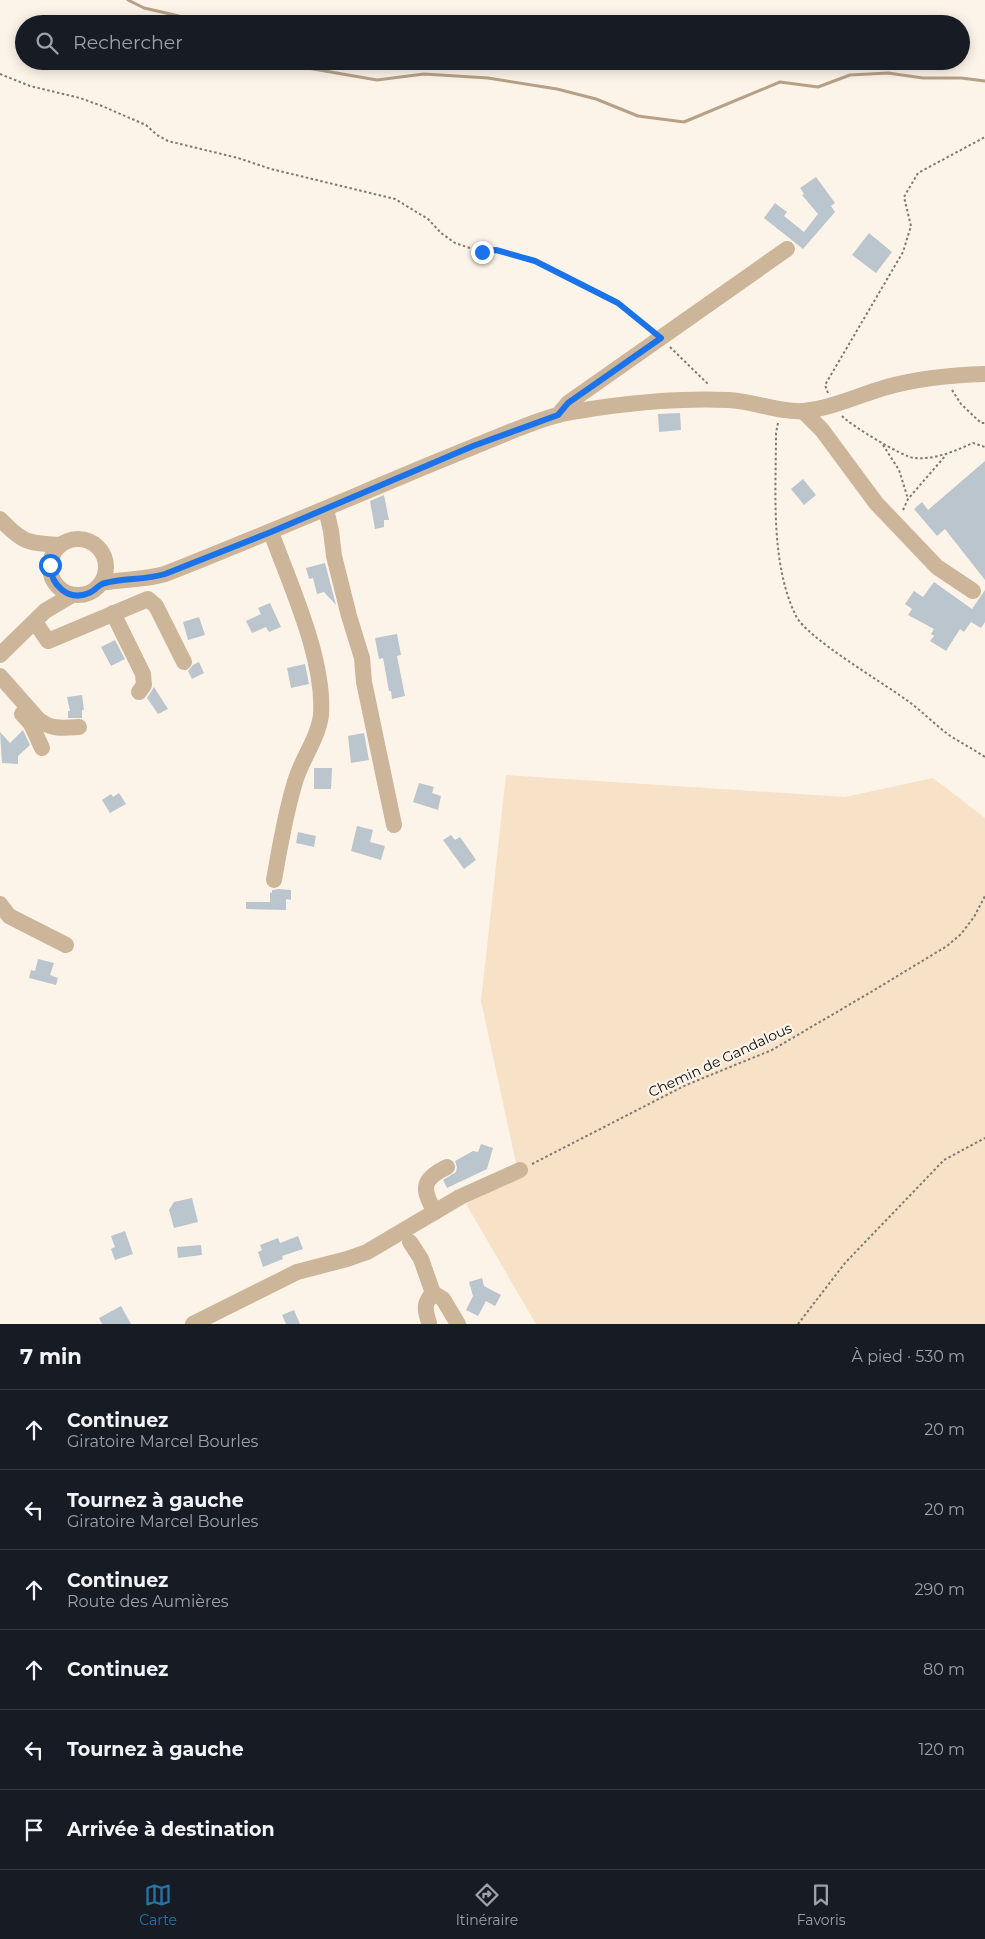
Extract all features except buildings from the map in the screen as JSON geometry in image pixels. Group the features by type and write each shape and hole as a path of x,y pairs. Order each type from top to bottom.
{"street":[{"path":"558,415 568,403 786,249"},
{"path":"0,655 40,617 72,595 89,593 102,583 131,578 152,578 165,574 271,532 473,446 558,415 576,411 649,403 700,400 729,400 780,410 803,411 833,405 889,386 943,376 985,374"},
{"path":"803,411 822,430 876,503 937,566 972,591"},
{"path":"326,509 334,556 362,658 364,682 394,825"},
{"path":"0,519 16,536 31,543 60,545"},
{"path":"271,532 307,632 320,677 321,716 309,751 295,780 274,880"},
{"path":"131,578 118,571 106,560 96,544 78,538 68,540 60,545 51,558 52,578 40,617 48,641 148,599 156,606 184,662"},
{"path":"31,543 46,563 52,578 65,592 72,595"},
{"path":"102,583 105,576 106,560"},
{"path":"113,613 142,674 144,685 139,692"},
{"path":"0,676 45,725 54,728 79,727"},
{"path":"0,690 31,724 42,748"},
{"path":"0,904 9,916 66,945"},
{"path":"434,1209 425,1187 427,1181 436,1172 447,1167"},
{"path":"194,1324 297,1272 367,1252 434,1209 520,1170"},
{"path":"434,1209 437,1200 458,1188"},
{"path":"410,1242 421,1259 433,1293 443,1299 458,1324"},
{"path":"429,1323 425,1311 427,1300 433,1293"}],"path":[{"path":"1,73 30,86 80,98 102,106 146,125 157,135 168,141 238,158 271,169 395,199 428,219 441,234 455,243 482,252 496,250 535,261 618,303 661,338 710,387"},
{"path":"985,138 918,173 904,197 911,226 903,252 825,385 833,405 847,421 882,443 913,458 947,454 973,443 985,447"},
{"path":"943,376 961,404 985,423"},
{"path":"780,410 776,433 776,492 780,565 792,606 798,619 816,637 907,700 949,734 985,757"},
{"path":"882,443 899,470 908,499"},
{"path":"898,524 908,499 947,454"},
{"name":"Chemin de Gandalous","path":"520,1170 686,1085 772,1050 863,997 947,946 961,934 974,917 985,896"},
{"path":"798,1324 845,1263 944,1160 985,1138"}],"shaded area":[{"path":"506,775 845,797 933,778 985,818 985,1324 536,1324 466,1204 519,1177 481,1001"}],"waterway":[{"path":"128,0 144,8 175,15"},
{"path":"319,70 377,80 424,74 488,78 557,89 596,99 638,116 684,122 780,82 818,87 850,75 888,73 923,78 961,78 985,81"}],"route":[{"path":"50,565 50,573 55,583 59,588 72,595 89,593 102,583 131,578 152,578 165,574 271,532 473,446 558,415 568,403 661,338 618,303 535,261 496,250 482,252"}]}
